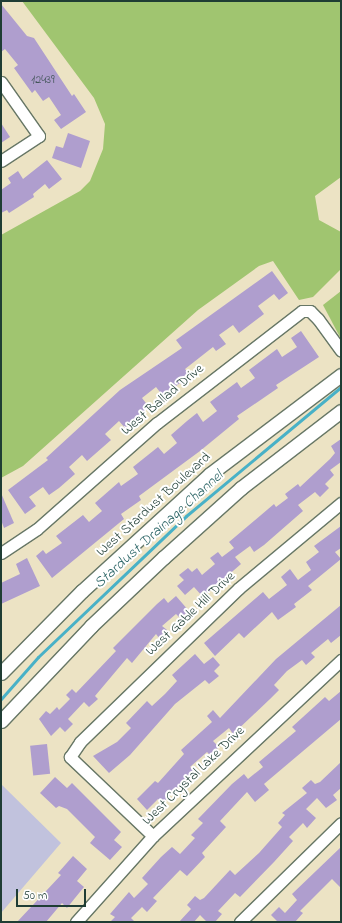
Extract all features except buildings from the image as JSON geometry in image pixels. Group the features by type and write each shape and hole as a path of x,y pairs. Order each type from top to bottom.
{"street":[{"path":"1,82 39,136 1,161"},
{"name":"West Ballad Drive","path":"1,553 37,529 157,423 302,311 310,311 318,319 341,351"},
{"name":"West Stardust Boulevard","path":"1,673 82,591 210,474 341,376"},
{"path":"1,721 90,626 164,557 242,488 341,410"},
{"name":"West Gable Hill Drive","path":"153,836 70,757 80,742 239,588 341,503"},
{"name":"West Crystal Lake Drive","path":"76,922 153,836 341,660"},
{"path":"240,922 341,823"}],"shaded area":[{"path":"1,784 61,843 1,913"}],"green space":[{"path":"22,1 341,1 341,177 315,196 319,220 341,232 341,269 313,297 299,300 273,261 259,266 198,310 23,466 1,478 1,235 80,191 90,181 103,149 105,124 94,98"},
{"path":"341,291 341,339 323,305"}],"waterway":[{"name":"Stardust Drainage Channel","path":"1,699 38,657 186,516 341,387"}]}
